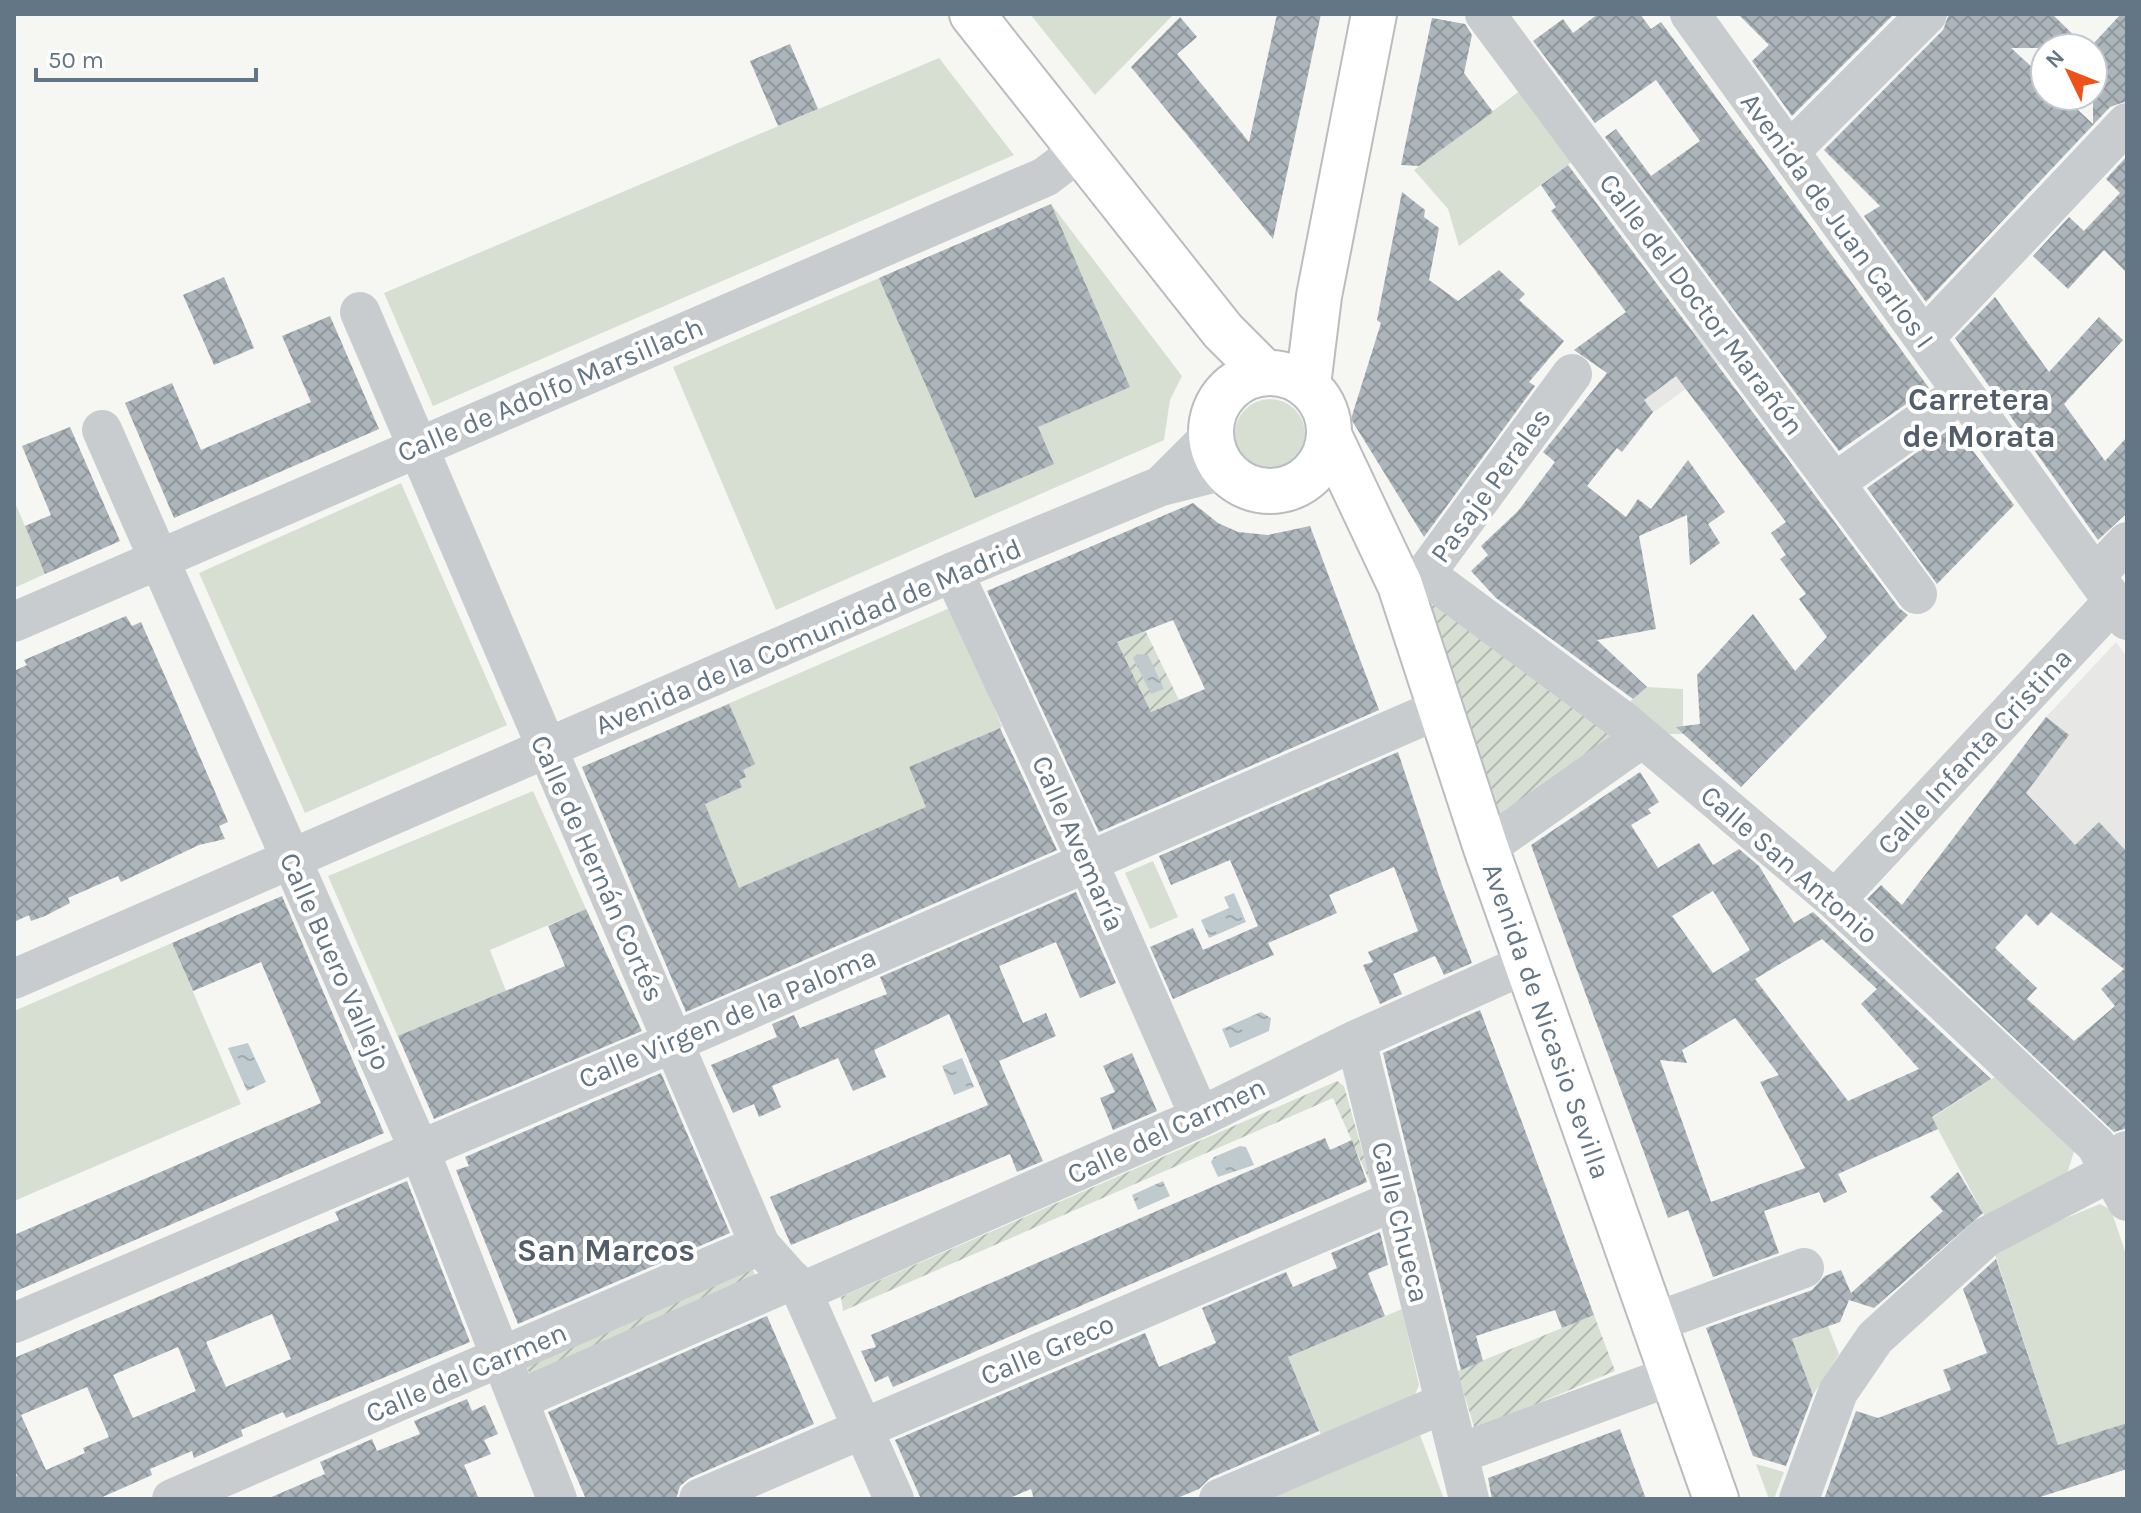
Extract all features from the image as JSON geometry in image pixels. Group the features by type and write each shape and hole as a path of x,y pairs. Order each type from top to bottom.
{"main road":[{"path":"978,22 1082,149 1223,331 1270,379 1324,407 1329,435 1319,465 1295,486 1276,491 1256,490 1238,483 1217,454 1211,418 1270,379 1319,296 1374,14"},
{"name":"Avenida de Nicasio Sevilla","path":"1329,435 1381,542"},
{"name":"Avenida de Nicasio Sevilla","path":"1295,486 1332,501 1381,542 1413,579 1439,709 1716,1499"}],"street":[{"name":"Calle del Doctor Marañón","path":"1485,14 1917,594"},
{"name":"Avenida de Juan Carlos I","path":"1690,14 2112,599"},
{"path":"1790,151 1927,14"},
{"path":"1924,338 2127,123"},
{"name":"Calle de Adolfo Marsillach","path":"14,622 1045,177 1082,149"},
{"name":"Calle de Hernán Cortés","path":"360,312 420,445 546,750 760,1245 797,1286 894,1499"},
{"name":"Pasaje Perales","path":"1413,579 1572,374"},
{"path":"1836,482 1961,393"},
{"name":"Calle Buero Vallejo","path":"102,430 419,1149 557,1499"},
{"name":"Avenida de la Comunidad de Madrid","path":"14,979 953,572 1161,486 1217,454"},
{"name":"Calle Infanta Cristina","path":"1835,900 2112,599 2127,542"},
{"name":"Calle Avemaría","path":"953,572 1087,860 1200,1117"},
{"name":"Calle San Antonio","path":"1413,579 1642,738 1835,900 2096,1145 2123,1176"},
{"name":"Calle Virgen de la Paloma","path":"14,1323 674,1042 1439,709"},
{"path":"1486,848 1642,738"},
{"name":"Calle del Carmen","path":"518,1400 1200,1117 1356,1040 1528,963"},
{"name":"Calle Chueca","path":"1356,1040 1469,1499"},
{"path":"1799,1499 1838,1392 1875,1338 1986,1237 2123,1176"},
{"name":"Calle Greco","path":"699,1499 1396,1200"},
{"name":"Calle del Carmen","path":"172,1499 760,1245"},
{"path":"1653,1323 1804,1268"},
{"path":"1458,1454 1671,1376"},
{"path":"1219,1499 1445,1403"}],"shaded area":[{"path":"1030,14 1174,14 1095,95"},
{"path":"939,58 1014,155 433,406 384,293"},
{"path":"1521,90 1573,161 1459,246 1448,209 1414,170"},
{"path":"1051,204 1182,376 1170,400 1164,440 776,610 673,367"},
{"path":"1696,326 1723,362 1650,415 1624,383"},
{"path":"1270,399 1295,409 1305,434 1295,459 1270,469 1245,459 1235,434 1245,409"},
{"path":"401,483 507,725 305,813 199,573"},
{"path":"14,500 45,574 14,588"},
{"path":"1440,604 1610,734 1608,741 1498,815 1426,606"},
{"path":"952,607 1002,727 909,767 927,807 649,927 582,767"},
{"path":"1145,630 1179,700 1151,712 1117,643"},
{"path":"2116,642 2127,657 2127,899 1960,831 2046,717"},
{"path":"1647,687 1683,689 1683,734 1661,734 1624,707"},
{"path":"533,791 586,909 490,950 506,991 398,1037 328,876"},
{"path":"1153,861 1178,917 1150,929 1125,873"},
{"path":"172,943 241,1104 14,1201 14,1011"},
{"path":"1999,1074 2076,1145 2067,1174 1985,1217 1932,1118"},
{"path":"1337,1081 1344,1086 1373,1189 1333,1098 843,1311 841,1297"},
{"path":"2100,1204 2111,1210 2127,1257 2127,1423 2058,1445 1993,1248"},
{"path":"750,1263 758,1282 532,1379 524,1361"},
{"path":"1402,1309 1419,1385 1414,1397 1322,1437 1288,1357"},
{"path":"1594,1315 1615,1371 1475,1430 1457,1371"},
{"path":"1828,1326 1839,1354 1813,1395 1802,1368 1730,1394 1720,1366"},
{"path":"1420,1435 1444,1499 1268,1499"},
{"path":"1756,1464 1784,1472 1774,1499 1769,1499"}],"water":[{"path":"1137,654 1148,655 1164,689 1151,694 1133,658"},
{"path":"1234,893 1246,922 1209,938 1201,920 1229,908 1224,897"},
{"path":"1261,1012 1271,1018 1269,1031 1230,1048 1222,1029"},
{"path":"248,1043 266,1082 247,1091 228,1048"},
{"path":"962,1058 974,1087 954,1095 942,1066"},
{"path":"1240,1146 1246,1147 1254,1165 1218,1177 1211,1162 1214,1157"},
{"path":"1163,1181 1170,1196 1138,1210 1132,1195"}],"building":[{"path":"1277,14 1321,14 1273,239 1131,67 1180,17 1197,37 1177,54 1249,142"},
{"path":"1598,14 1640,14 1651,29 1661,22 1929,388 1839,451 1605,137 1616,129 1651,176 1700,141 1656,80 1595,123 1533,41 1563,19 1573,33"},
{"path":"1738,14 1894,14 1792,116 1752,61 1769,45"},
{"path":"1949,14 2052,14 2071,32 2029,32 2029,48 2011,48 2029,64 2029,112 2080,112 2093,124 2093,112 2105,112 1926,302 1864,216 1880,206 1824,150 1943,30"},
{"path":"2121,14 2127,14 2127,101 2110,107 2109,32 2104,32"},
{"path":"1432,18 1465,24 1472,35 1464,73 1493,112 1419,166 1401,165"},
{"path":"790,44 818,109 778,126 750,61"},
{"path":"2127,156 2127,273 2104,250 2068,289 2033,256 2069,217 2084,231 2120,193 2106,179"},
{"path":"1568,165 1899,608 1908,615 1741,787 1676,727 1700,724 1697,675 1753,614 1795,671 1827,637 1799,599 1806,594 1780,559 1786,555 1771,533 1786,522 1676,376 1644,400 1653,412 1622,452 1617,448 1587,486 1626,517 1638,499 1651,509 1688,460 1725,512 1708,524 1720,543 1690,565 1687,515 1639,536 1656,629 1597,640 1647,687 1633,699 1496,598 1471,571 1488,555 1481,546 1518,511 1555,462 1543,452 1607,373 1574,350 1626,312 1551,211 1556,207 1541,185"},
{"path":"1402,192 1425,210 1424,217 1439,228 1429,280 1458,301 1499,270 1525,294 1519,300 1564,341 1529,382 1535,386 1424,537 1351,419 1381,323 1377,320"},
{"path":"1051,204 1130,387 1038,427 1054,464 975,498 879,278"},
{"path":"224,277 254,348 214,365 183,295"},
{"path":"1995,297 2049,372 2099,317 2123,340 2064,404 2105,461 2127,437 2127,513 2098,540 1955,338"},
{"path":"330,316 379,429 174,518 125,403 172,383 201,450 311,402 282,336"},
{"path":"1954,426 2014,505 1937,584 1867,488"},
{"path":"70,427 120,541 45,574 25,526 51,515 22,446"},
{"path":"1193,503 1218,523 1238,532 1268,535 1310,526 1379,710 1099,832 987,591","holes":["1173,620 1205,689 1151,712 1117,642"]},
{"path":"126,616 132,626 141,622 228,822 219,826 225,839 199,845 121,882 118,876 68,898 70,903 45,916 31,921 29,915 14,922 14,671 27,665 24,660"},
{"path":"729,704 755,764 743,770 746,777 739,780 742,787 705,804 739,888 926,807 909,767 1000,728 1057,850 686,1012 582,767"},
{"path":"2046,717 2069,735 2026,793 2075,845 2099,822 2127,852 2127,1128 2114,1132 1867,899 1881,885 1902,905","holes":["2051,912 2124,969 2101,989 2115,1006 2074,1041 2027,999 2037,988 1995,948 2026,914 2038,926"]},
{"path":"1398,752 1442,885 1472,963 1444,975 1435,956 1393,974 1402,994 1380,1004 1363,965 1373,962 1368,952 1418,931 1394,867 1329,895 1337,913 1268,943 1274,955 1173,999 1150,947 1193,928 1203,950 1258,926 1230,860 1171,885 1159,856"},
{"path":"1640,772 1659,802 1648,809 1651,813 1631,825 1658,868 1699,843 1713,865 1739,849 1759,866 1794,923 1813,912 1991,1079 1932,1117 1938,1129 1838,1174 1847,1192 1824,1203 1819,1192 1764,1211 1779,1253 1713,1277 1688,1210 1668,1218 1531,845","holes":["1713,891 1750,950 1713,973 1672,916","1822,939 1877,989 1861,1004 1919,1069 1848,1101 1755,979","1735,1018 1779,1075 1760,1082 1805,1168 1711,1202 1660,1060 1687,1063 1682,1050"]},
{"path":"1076,892 1116,983 1080,998 1056,942 999,966 1023,1023 1046,1013 1056,1036 999,1061 1043,1161 1017,1172 1010,1154 791,1245 770,1197 988,1105 949,1014 874,1050 886,1077 853,1091 838,1058 772,1086 781,1107 759,1117 754,1104 733,1113 711,1065 777,1037 772,1024 794,1015 800,1028 887,994 880,977"},
{"path":"282,896 384,1133 14,1292 14,1235 321,1103 261,962 193,991 172,943"},
{"path":"586,909 642,1031 434,1119 398,1036 565,966 548,926"},
{"path":"1480,1010 1594,1315 1562,1328 1555,1310 1476,1336 1483,1361 1461,1370 1383,1053"},
{"path":"1132,1053 1157,1111 1113,1130 1100,1098 1115,1092 1103,1066"},
{"path":"661,1073 730,1233 518,1324 456,1170 469,1166 465,1157"},
{"path":"1325,1138 1330,1150 1352,1140 1367,1182 893,1387 888,1376 875,1382 861,1351 876,1347 871,1335"},
{"path":"1958,1172 1983,1213 1874,1308 1849,1300 1840,1322 1792,1339 1813,1395 1786,1466 1753,1456 1706,1328 1812,1290 1825,1276 1841,1270 1851,1293 1943,1211 1930,1197"},
{"path":"407,1181 470,1342 286,1418 283,1412 241,1430 243,1436 194,1458 192,1451 150,1469 152,1475 98,1499 14,1499 14,1477 17,1476 14,1467 14,1358 339,1220 335,1212","holes":["272,1314 291,1359 226,1387 206,1342","178,1347 196,1391 133,1418 113,1375","87,1387 109,1437 83,1448 85,1453 46,1470 21,1415"]},
{"path":"1380,1232 1388,1265 1368,1273 1385,1316 1288,1357 1319,1431 1210,1478 1199,1489 1175,1499 1034,1499 1031,1489 1007,1499 921,1499 895,1440 1145,1333 1159,1367 1216,1343 1202,1308 1286,1272 1293,1287 1337,1268 1331,1253"},
{"path":"1996,1259 2058,1445 2127,1423 2127,1469 2034,1499 1824,1499 1856,1411 1878,1418 1951,1390 1943,1370 1987,1353 1963,1289"},
{"path":"767,1316 814,1424 690,1478 680,1486 676,1499 586,1499 548,1412"},
{"path":"467,1399 472,1411 485,1405 498,1434 484,1440 491,1454 464,1465 479,1499 267,1499 325,1474 320,1462 372,1439 377,1451 420,1434 414,1421"},
{"path":"1620,1429 1646,1499 1492,1499 1488,1478"}],"district":[{"name":"Carretera de Morata","path":"1979,418"},
{"name":"San Marcos","path":"606,1250"}]}
